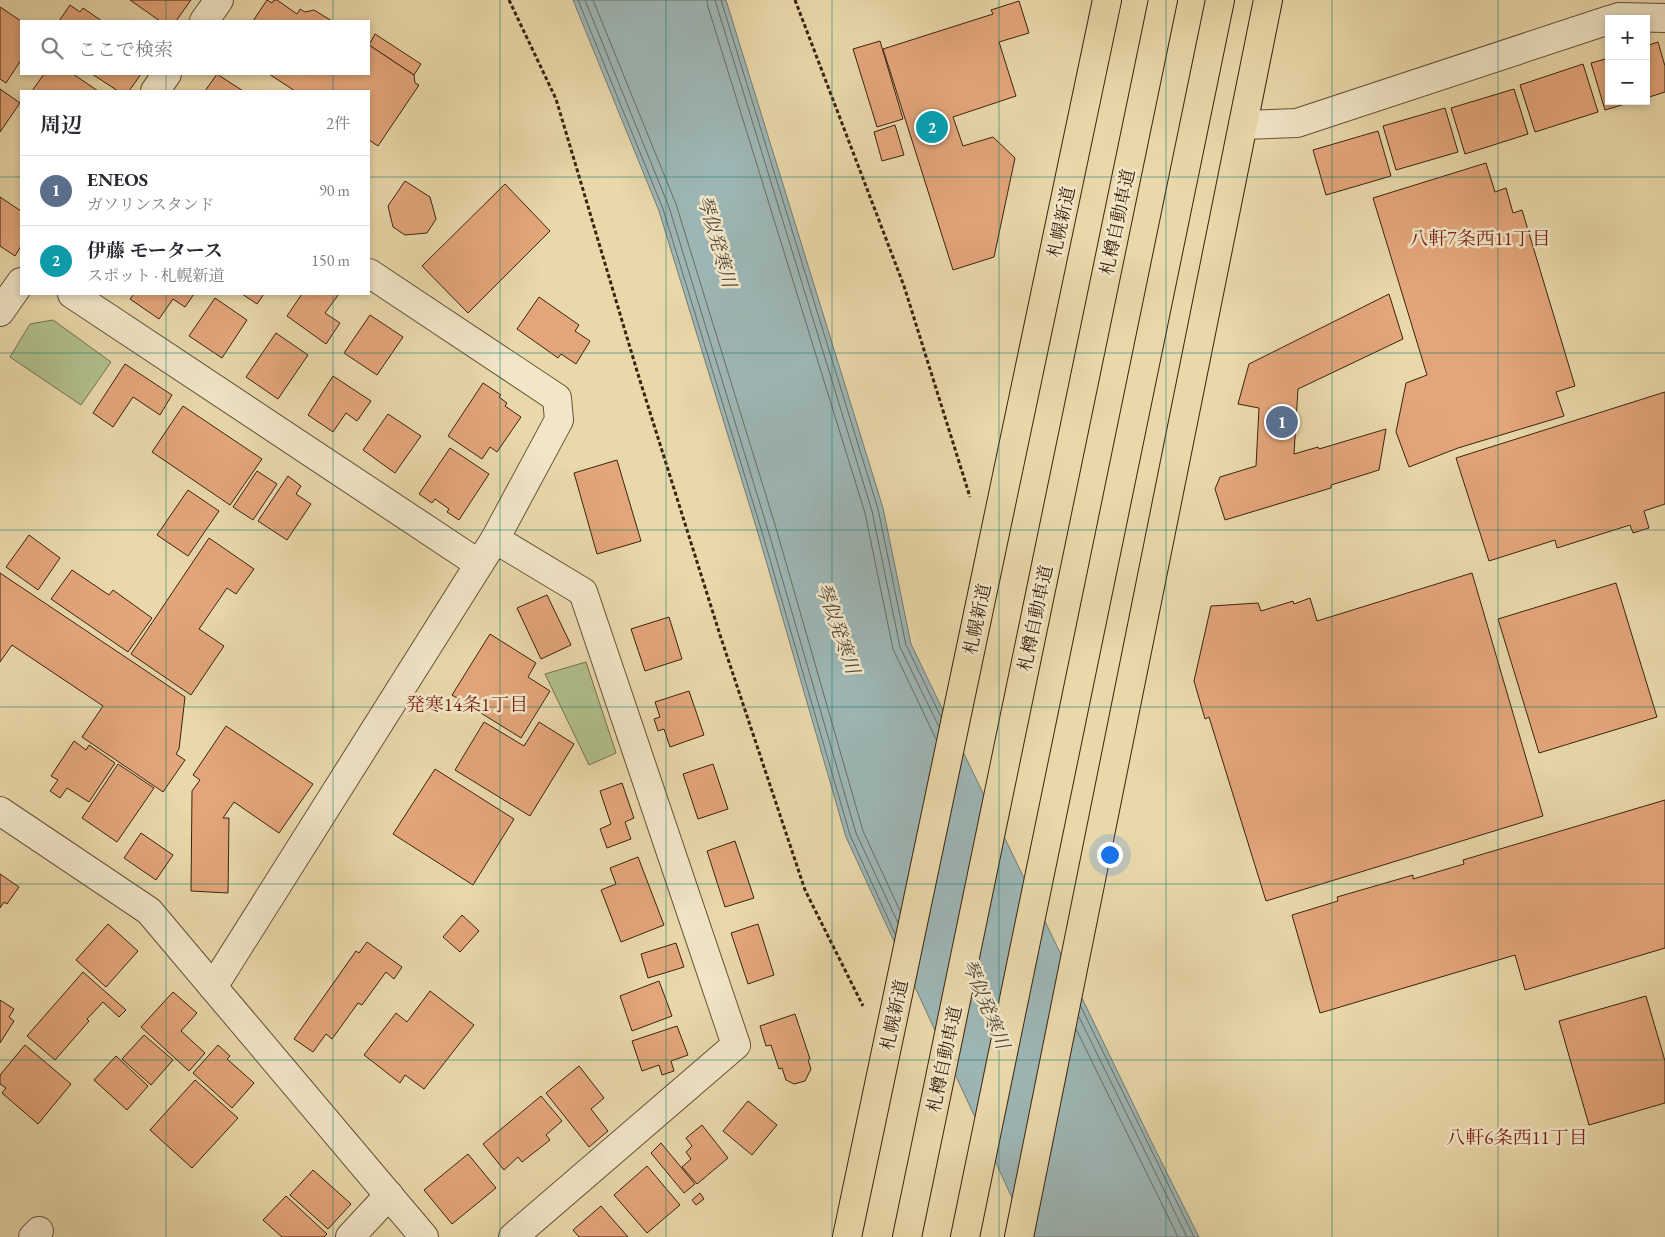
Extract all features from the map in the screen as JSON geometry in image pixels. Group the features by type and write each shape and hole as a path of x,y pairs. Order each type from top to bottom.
{"highway":[{"name":"札幌新道","path":"847,1237 1107,0"},
{"name":"札樽自動車道","path":"907,1237 1163,0"},
{"path":"965,1237 1220,0"},
{"path":"1019,1237 1268,0"}],"street":[{"path":"205,20 219,0"},
{"path":"1650,18 1665,18"},
{"path":"1243,125 1297,123 1605,21"},
{"path":"156,90 166,75"},
{"path":"213,987 495,539 559,420 557,398 370,274"},
{"path":"0,312 20,283"},
{"path":"74,295 479,564"},
{"path":"495,539 583,592 736,1045 513,1237"},
{"path":"0,811 149,912 424,1237"},
{"path":"350,1237 389,1195"}],"path":[{"path":"508,0 556,99 637,370 705,588 804,890 866,1011"},
{"path":"795,0 904,286 971,500"}],"green space":[{"path":"53,320 111,362 81,405 10,357 30,324"},
{"path":"586,662 616,753 589,765 545,674"}],"water":[{"name":"琴似発寒川","path":"573,0 726,0 883,508 911,644 1199,1237 1030,1237 846,837 758,533 659,211"}],"building":[{"path":"130,0 191,0 177,20 159,20"},
{"path":"267,0 272,3 274,0 277,0 297,14 300,9 305,12 314,10 330,20 254,20"},
{"path":"1019,1 1029,33 999,42 1016,96 953,117 963,146 993,137 1015,158 994,257 953,270 883,49 993,14 991,10"},
{"path":"70,5 80,12 83,8 101,20 60,20"},
{"path":"0,7 20,20 20,62 6,83 0,79"},
{"path":"375,34 421,64 414,75 370,46"},
{"path":"880,41 903,119 877,127 853,49"},
{"path":"1658,42 1665,66 1665,92 1650,97 1650,60 1650,45"},
{"path":"370,46 414,75 415,83 419,85 378,146 370,141 370,90 293,90 271,75 370,75"},
{"path":"1605,59 1605,105 1622,105 1605,110 1591,63"},
{"path":"1583,64 1598,112 1535,132 1520,85"},
{"path":"43,75 74,75 97,90 33,90"},
{"path":"94,75 140,75 130,90 116,90"},
{"path":"216,75 219,75 241,90 206,90"},
{"path":"0,89 20,103 0,132"},
{"path":"1514,89 1528,134 1465,154 1451,108"},
{"path":"1445,108 1458,152 1396,170 1383,126"},
{"path":"895,125 904,155 882,161 874,132"},
{"path":"1378,131 1391,176 1326,195 1313,150"},
{"path":"1486,163 1495,192 1506,188 1513,213 1522,210 1575,386 1556,392 1564,416 1458,448 1409,467 1396,432 1406,383 1427,375 1373,198"},
{"path":"405,181 430,197 436,219 427,233 405,235 393,227 388,206"},
{"path":"505,184 550,231 468,313 422,266"},
{"path":"0,197 20,210 20,248 15,256 0,246"},
{"path":"1389,294 1403,339 1298,389 1294,454 1318,447 1319,449 1386,429 1379,470 1331,485 1331,488 1225,520 1215,489 1220,477 1256,466 1259,408 1238,404 1249,364"},
{"path":"133,295 193,295 185,307 173,299 159,319 130,299"},
{"path":"244,295 263,295 257,304"},
{"path":"301,295 338,295 325,313 340,323 326,344 287,316"},
{"path":"539,297 579,325 575,331 590,341 576,364 561,354 558,358 517,329"},
{"path":"215,298 247,320 222,358 189,336"},
{"path":"370,315 403,337 377,375 344,353"},
{"path":"276,333 308,355 278,399 246,377"},
{"path":"125,364 172,395 160,415 133,397 113,427 93,413"},
{"path":"333,376 371,401 357,421 346,413 333,432 308,415"},
{"path":"483,383 501,395 499,397 507,403 505,406 521,417 497,452 490,447 482,459 448,436"},
{"path":"1665,392 1665,504 1644,511 1649,528 1633,533 1630,525 1557,548 1555,540 1489,561 1456,458"},
{"path":"183,406 262,459 230,505 152,452"},
{"path":"388,414 421,436 395,473 363,450"},
{"path":"450,448 489,474 459,520 447,512 449,509 435,499 432,503 419,494"},
{"path":"617,460 641,541 597,554 574,473"},
{"path":"257,471 277,484 253,520 233,507"},
{"path":"288,476 301,486 296,494 311,504 287,540 258,521"},
{"path":"188,490 219,511 188,556 157,535"},
{"path":"29,535 60,558 38,590 6,567"},
{"path":"209,538 254,569 236,594 227,588 199,629 224,646 191,695 131,654"},
{"path":"72,570 109,595 113,590 152,618 128,652 51,599"},
{"path":"0,573 185,697 179,749 176,754 185,760 163,792 82,737 103,706 12,645 0,662"},
{"path":"1472,573 1543,816 1266,901 1209,717 1205,719 1194,681 1211,606 1258,603 1261,611 1293,601 1294,604 1310,598 1317,621"},
{"path":"1616,583 1657,717 1539,753 1498,619"},
{"path":"547,595 571,645 541,659 517,608"},
{"path":"669,617 682,659 645,671 631,629"},
{"path":"490,634 536,663 528,677 550,691 521,738 452,695"},
{"path":"689,691 704,735 670,747 664,729 658,731 654,719 660,717 655,702"},
{"path":"484,722 524,746 539,722 574,744 530,816 455,770"},
{"path":"226,726 313,784 279,833 234,802 223,818 229,818 228,893 191,891 192,791 200,780 193,775"},
{"path":"74,741 86,750 89,745 115,763 89,802 67,788 60,798 50,791 58,780 51,776"},
{"path":"118,764 154,788 117,842 82,818"},
{"path":"713,764 728,809 698,819 683,774"},
{"path":"435,769 514,819 473,885 393,834"},
{"path":"622,783 634,818 625,822 631,839 607,848 600,829 611,824 600,791"},
{"path":"1665,800 1665,948 1525,990 1515,955 1320,1013 1292,915 1338,901 1337,897 1413,875 1413,879 1464,864 1463,860"},
{"path":"141,833 173,855 156,880 124,858"},
{"path":"735,841 754,898 725,907 707,851"},
{"path":"638,857 664,925 621,942 601,890 616,884 610,868"},
{"path":"0,874 19,887 7,904 4,902 0,908"},
{"path":"462,915 479,931 460,952 443,937"},
{"path":"108,924 138,951 106,987 76,960"},
{"path":"758,924 774,975 748,984 731,933"},
{"path":"367,942 402,967 394,979 386,972 362,1005 358,1003 332,1039 326,1034 313,1052 294,1039 356,951 359,953"},
{"path":"676,943 684,967 648,978 641,954"},
{"path":"83,972 126,1010 119,1017 103,1002 55,1060 27,1036"},
{"path":"659,981 672,1016 632,1031 620,996"},
{"path":"430,991 474,1025 424,1089 405,1075 400,1083 364,1055 396,1013 407,1022"},
{"path":"173,992 197,1013 181,1031 205,1053 189,1071 141,1027"},
{"path":"1646,996 1665,1061 1665,1103 1589,1125 1559,1021"},
{"path":"0,1000 14,1009 9,1017 14,1021 0,1043"},
{"path":"795,1014 810,1059 808,1060 811,1069 805,1081 794,1084 786,1080 782,1068 779,1069 771,1045 766,1046 760,1026"},
{"path":"677,1026 688,1055 671,1061 674,1071 662,1075 659,1065 642,1071 632,1041"},
{"path":"144,1035 173,1060 151,1085 122,1059"},
{"path":"25,1045 71,1084 38,1124 2,1093 6,1088 0,1084 0,1075"},
{"path":"218,1045 230,1056 227,1059 254,1083 232,1108 193,1073"},
{"path":"116,1056 148,1086 127,1110 94,1080"},
{"path":"579,1066 604,1098 591,1109 608,1131 589,1147 546,1093"},
{"path":"195,1080 238,1118 192,1168 150,1130"},
{"path":"541,1096 562,1121 546,1135 550,1140 522,1162 518,1157 504,1170 483,1144"},
{"path":"748,1101 777,1125 752,1155 723,1131"},
{"path":"702,1125 728,1158 697,1184 682,1167 691,1159 686,1152 692,1146 686,1138"},
{"path":"661,1143 695,1184 684,1193 651,1153"},
{"path":"468,1154 496,1188 452,1224 424,1190"},
{"path":"647,1166 680,1205 647,1233 614,1195"},
{"path":"313,1170 351,1204 328,1229 290,1195"},
{"path":"700,1193 704,1199 696,1205 692,1200"},
{"path":"286,1196 327,1234 324,1237 282,1237 263,1220"},
{"path":"601,1206 628,1237 579,1237 573,1230"}],"place":[{"name":"伊藤 モータース","path":"932,127"},
{"name":"ENEOS","path":"1282,422"}],"district":[{"name":"八軒7条西11丁目","path":"1480,238"},
{"name":"発寒14条1丁目","path":"467,704"},
{"name":"八軒6条西11丁目","path":"1517,1137"}]}
